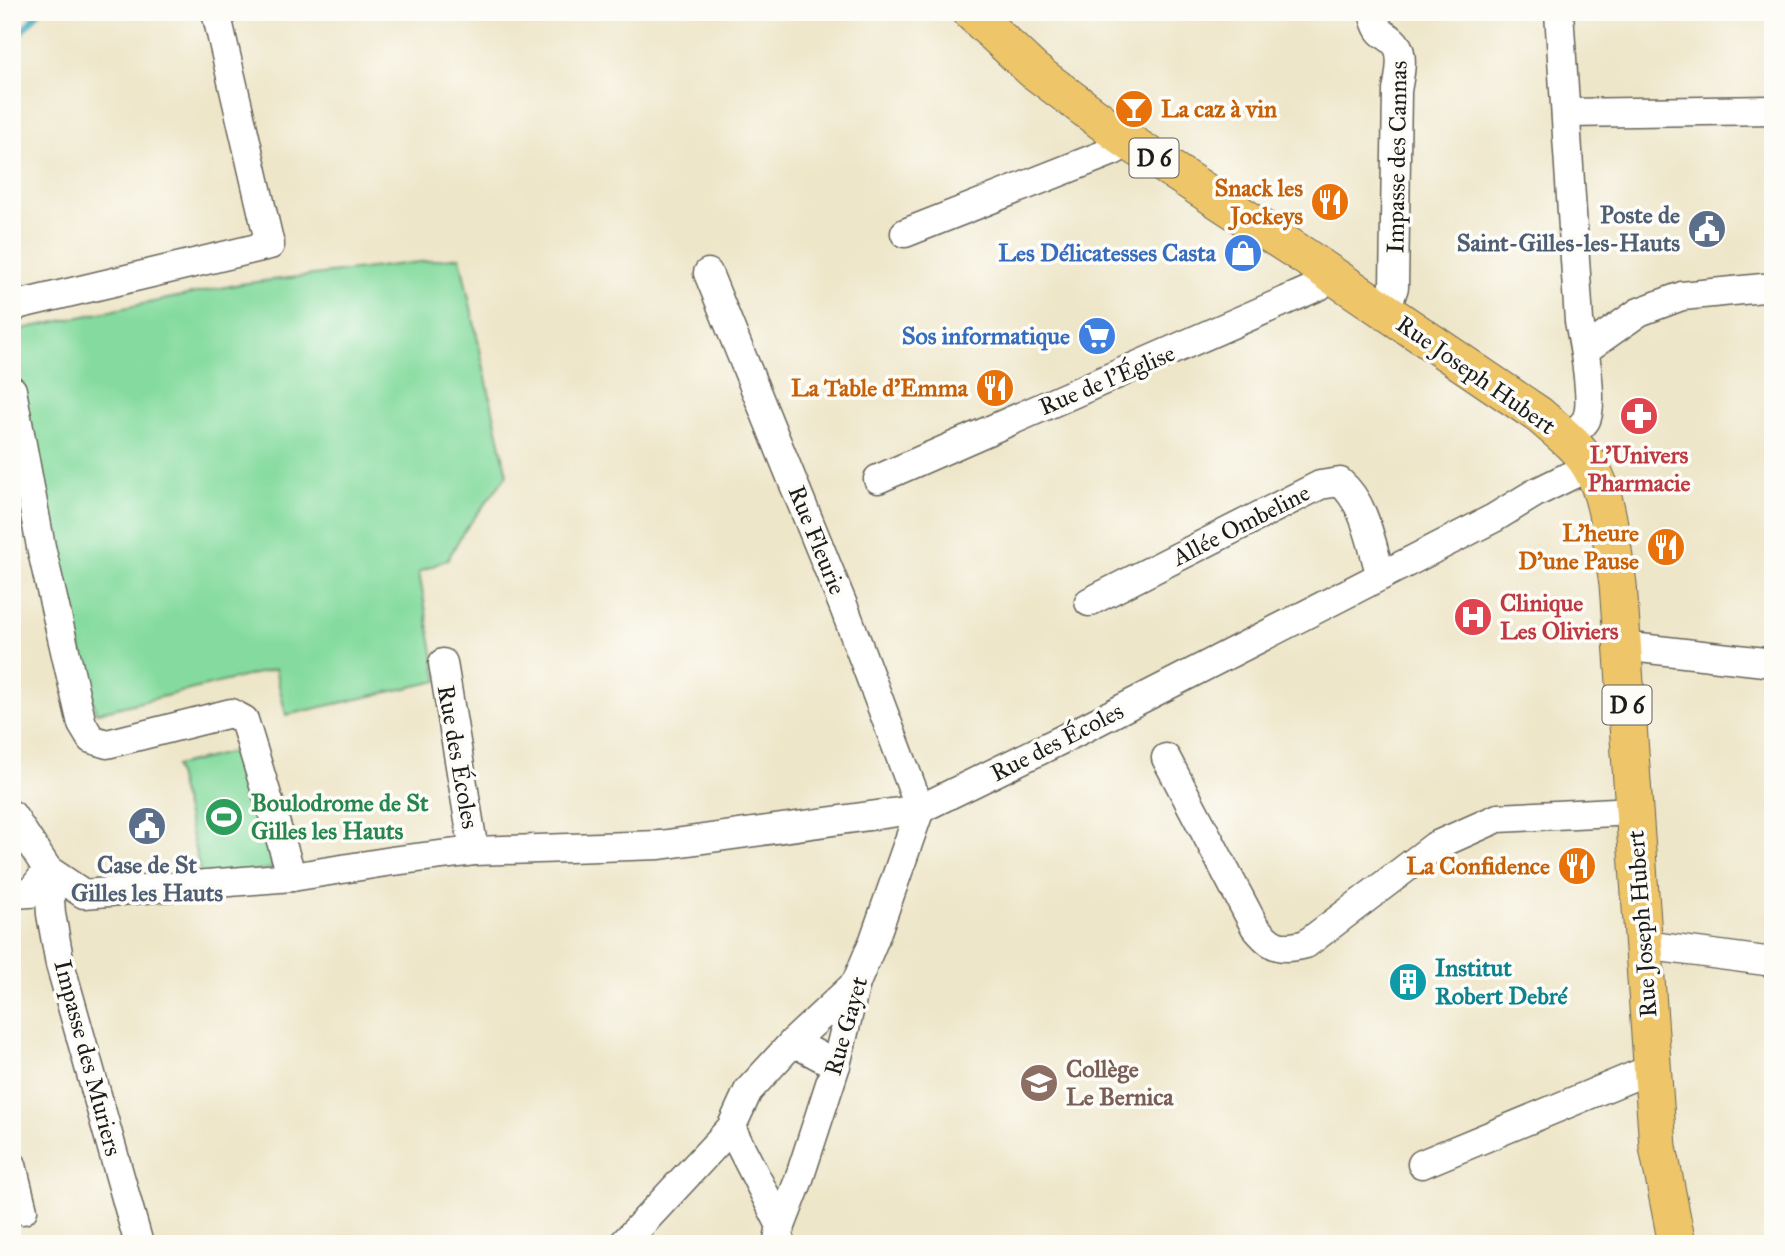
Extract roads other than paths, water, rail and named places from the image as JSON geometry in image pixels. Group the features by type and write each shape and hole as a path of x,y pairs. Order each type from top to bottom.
{"main road":[{"name":"Rue Joseph Hubert","path":"971,12 1033,70 1129,142 1539,415 1566,439 1590,466 1600,489 1607,518 1618,584 1651,1069 1658,1147 1677,1244"},
{"name":"Rue Joseph Hubert","path":"1656,1244 1654,1222 1658,1147"}],"street":[{"path":"12,310 17,305 270,246 216,12"},
{"name":"Impasse des Cannas","path":"1373,12 1377,30 1399,48 1401,59 1397,91 1394,287 1386,311"},
{"path":"1559,12 1579,321 1585,350 1589,412 1585,422 1566,439"},
{"path":"1566,113 1773,110"},
{"path":"905,233 1113,151 1129,142"},
{"name":"Rue Fleurie","path":"708,272 845,610 920,809"},
{"name":"Rue de l'Église","path":"878,479 1319,286 1331,274"},
{"path":"1585,350 1639,312 1682,296 1773,287"},
{"path":"12,390 44,559 82,724 91,739 107,744 231,713 244,720 292,877"},
{"name":"Rue des Écoles","path":"12,815 48,870 84,894 292,877 474,851 660,845 920,809 1024,759 1494,519 1535,493 1590,466"},
{"name":"Allée Ombeline","path":"1089,602 1320,485 1340,482 1352,492 1359,504 1381,576"},
{"path":"1622,646 1773,663"},
{"name":"Rue des Écoles","path":"443,663 474,851"},
{"path":"1166,758 1255,927 1269,944 1288,948 1306,944 1435,846 1497,818 1634,811"},
{"name":"Rue Gayet","path":"779,1235 836,1065 856,983 920,809"},
{"path":"12,894 30,893 48,870"},
{"name":"Impasse des Muriers","path":"48,870 51,914 60,964 139,1244"},
{"path":"1644,945 1773,962"},
{"path":"623,1244 731,1128 748,1091 793,1042 856,983"},
{"path":"793,1042 836,1065"},
{"path":"1422,1164 1651,1069"},
{"path":"731,1128 779,1235"},
{"path":"12,1165 23,1210"}],"waterway":[{"path":"12,42 39,12"}],"place":[{"name":"La caz à vin","path":"1134,109"},
{"name":"Snack les Jockeys","path":"1330,202"},
{"name":"Poste de Saint-Gilles-les-Hauts","path":"1707,229"},
{"name":"Les Délicatesses Casta","path":"1243,253"},
{"name":"Sos informatique","path":"1097,336"},
{"name":"La Table d'Emma","path":"995,388"},
{"name":"L'Univers Pharmacie","path":"1639,416"},
{"name":"L'heure D'une Pause","path":"1666,547"},
{"name":"Clinique Les Oliviers","path":"1473,617"},
{"name":"Boulodrome de St Gilles les Hauts","path":"224,817"},
{"name":"Case de St Gilles les Hauts","path":"147,826"},
{"name":"La Confidence","path":"1577,866"},
{"name":"Institut Robert Debré","path":"1408,982"},
{"name":"Collège Le Bernica","path":"1039,1083"}]}
